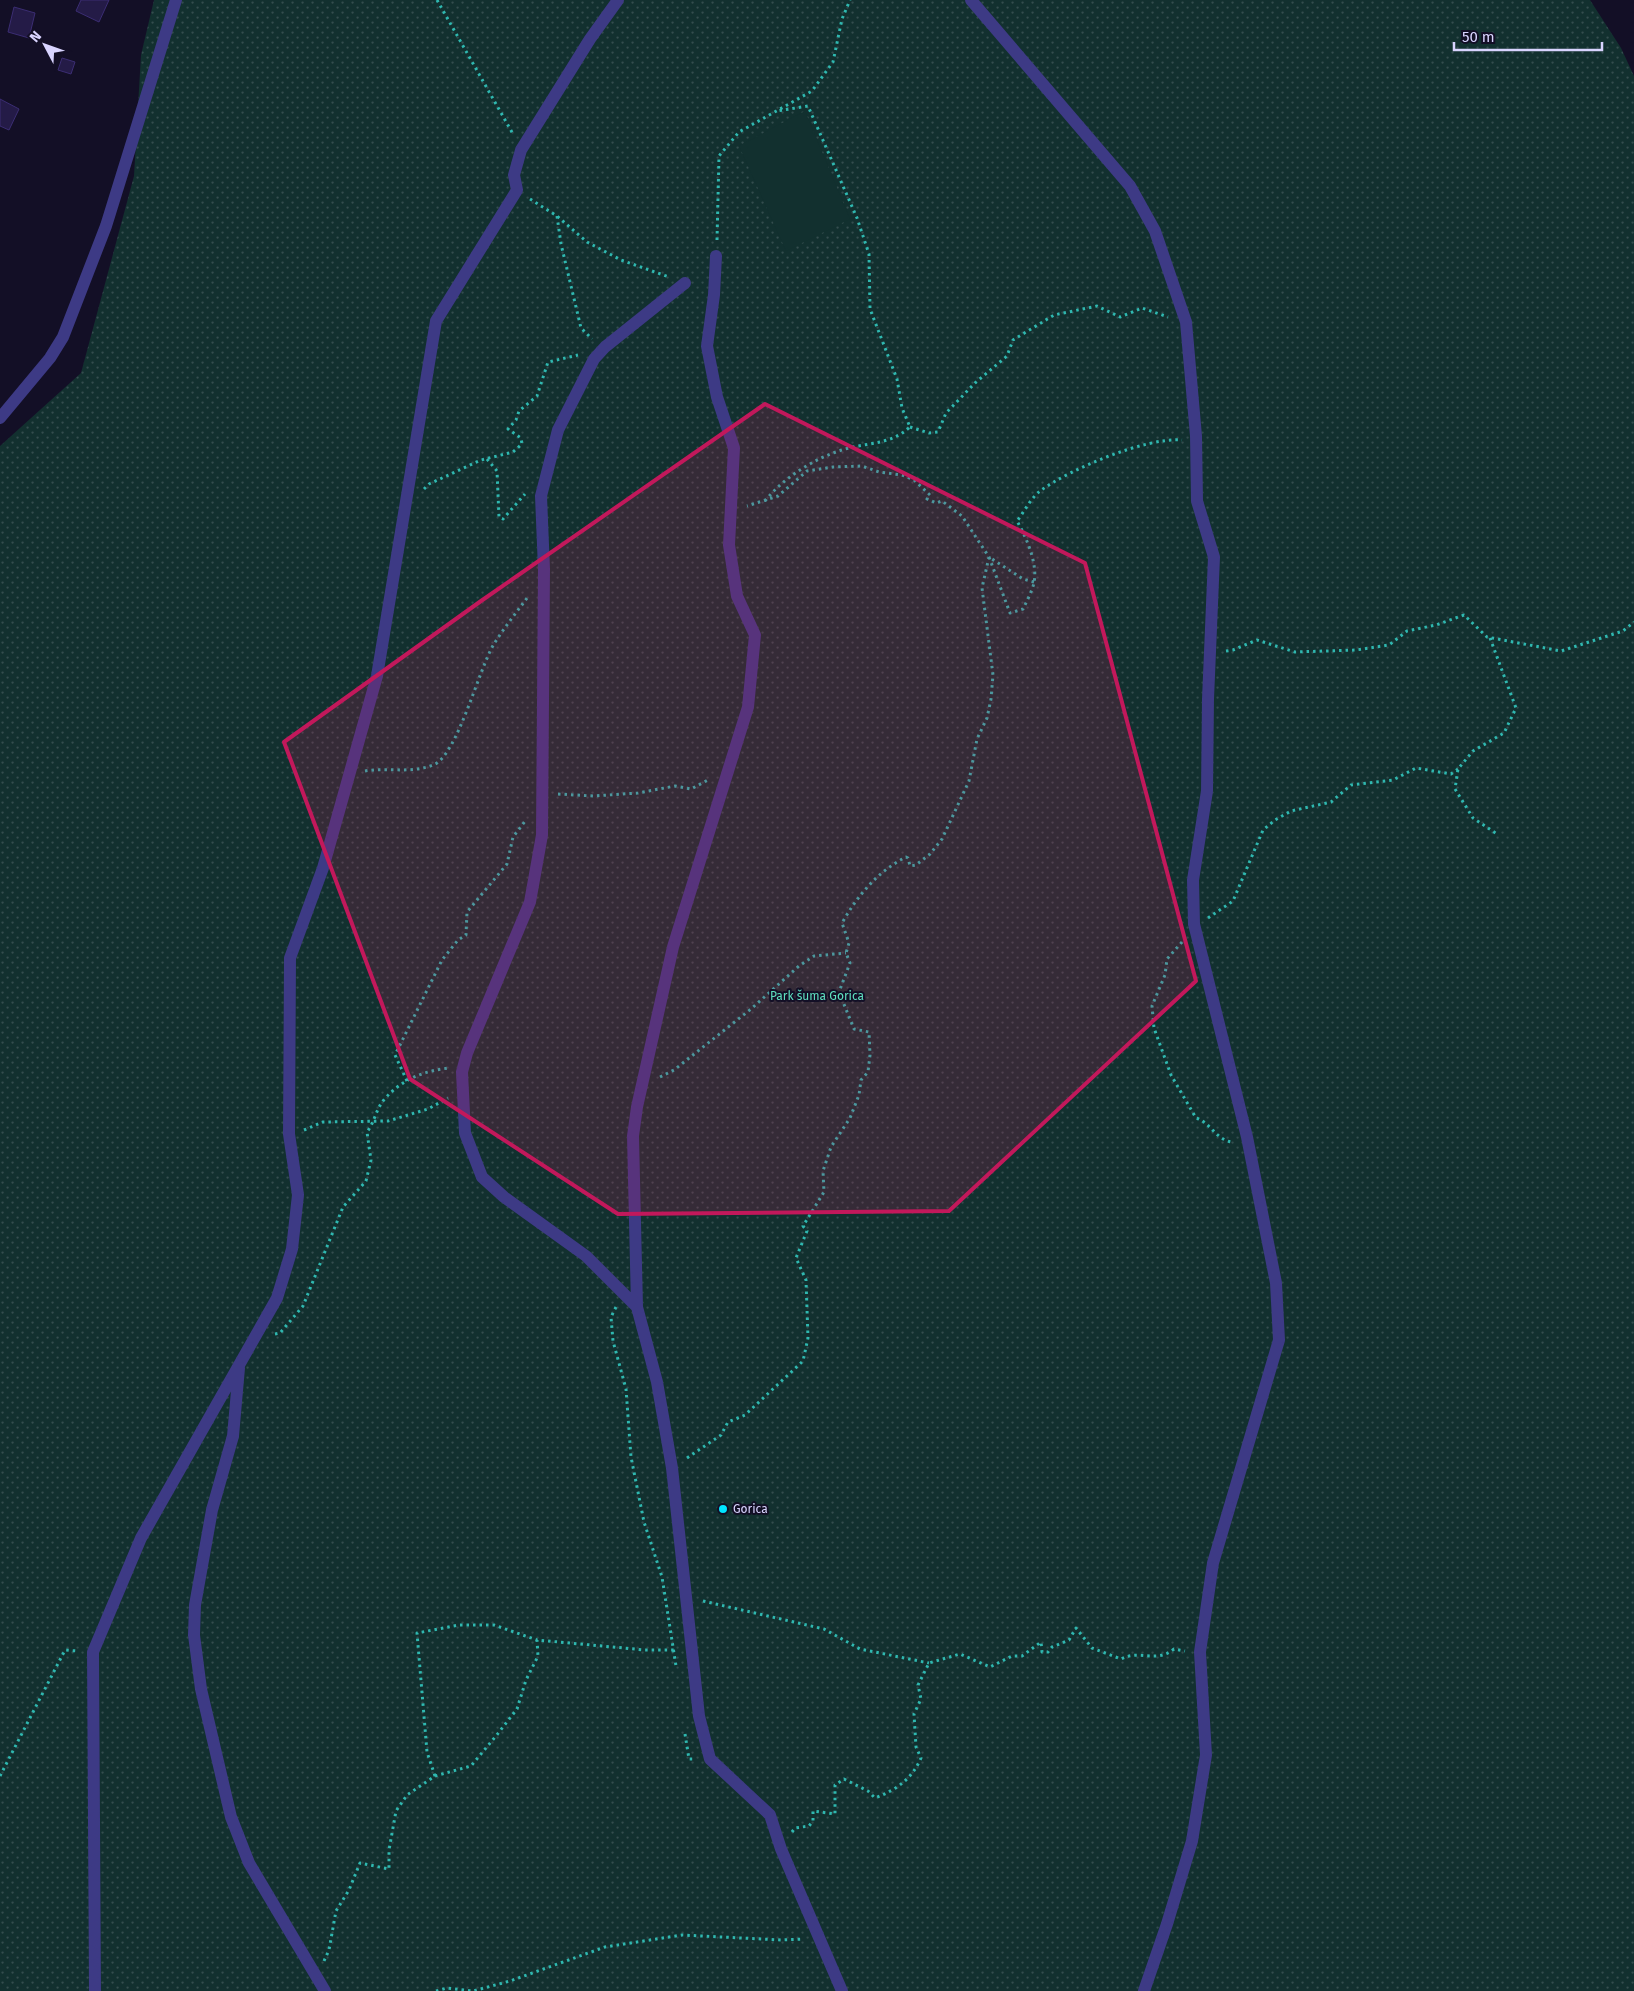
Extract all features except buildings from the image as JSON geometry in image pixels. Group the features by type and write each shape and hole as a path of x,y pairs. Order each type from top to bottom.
{"street":[{"path":"0,418 50,358 63,337 106,226 176,0"},
{"path":"95,1991 93,1652 141,1538 277,1298 292,1249 298,1195 289,1134 290,958 323,868 377,676 436,321 517,190 514,175 521,150 590,39 618,0"},
{"path":"971,0 1130,186 1155,231 1186,322 1196,436 1197,501 1214,557 1207,792 1193,880 1195,927 1249,1144 1276,1283 1279,1340 1213,1563 1200,1652 1206,1755 1193,1831 1167,1924 1144,1991"},
{"path":"716,256 714,295 707,346 717,397 734,448 729,545 737,596 755,636 748,707 673,947 641,1086 633,1136 637,1307 657,1382 672,1468 699,1716 710,1758 770,1815 780,1846 842,1991"},
{"path":"637,1307 586,1256 504,1197 482,1177 465,1133 462,1072 466,1053 530,902 542,835 544,569 541,496 558,430 594,359 605,347 685,283"},
{"path":"239,1363 233,1436 203,1554 195,1605 195,1644 201,1690 231,1816 249,1863 325,1991"}],"path":[{"path":"437,0 521,150"},
{"path":"716,256 719,218 719,156 739,132 812,90 832,62 842,19 850,0"},
{"path":"774,112 808,106 857,218 869,254 870,309 898,379 902,408 910,427 929,433 938,432 946,413 974,384 1007,356 1013,340 1054,314 1097,306 1120,317 1142,308 1186,322"},
{"path":"517,190 557,216 587,242 621,260 685,283"},
{"path":"557,216 560,244 581,328 605,347"},
{"path":"408,493 425,489 429,484 487,459 512,452 522,444 522,438 508,429 516,420 519,411 537,396 548,362 582,353 594,359"},
{"path":"765,501 772,492 800,471 826,457 842,450 880,443 904,433 910,427"},
{"path":"731,511 778,496 802,474 814,469 862,466 879,472 902,475 920,484 930,495 927,499 936,503 942,501 962,516 989,557 1010,613 1023,609 1034,582 1032,556 1017,521 1039,492 1090,465 1133,447 1166,439 1190,440 1196,436"},
{"path":"487,459 498,471 499,517 503,519 521,500 532,483 538,478 545,480"},
{"path":"989,557 1023,579 1034,582"},
{"path":"672,1468 721,1435 728,1422 745,1415 803,1361 808,1338 806,1280 796,1258 807,1231 804,1226 824,1192 823,1171 831,1147 850,1118 859,1095 861,1080 868,1072 870,1055 869,1032 854,1029 839,992 850,963 846,952 849,943 842,923 857,898 894,864 906,857 910,866 916,865 930,854 942,839 969,781 978,739 991,699 993,676 982,588 989,557"},
{"path":"348,776 381,768 410,771 435,765 451,749 493,646 529,594"},
{"path":"1210,651 1233,650 1257,640 1295,652 1364,649 1389,645 1407,631 1436,625 1464,615 1490,637 1561,651 1622,631 1634,622"},
{"path":"1249,1144 1228,1142 1213,1132 1206,1121 1196,1118 1172,1075 1154,1028 1152,1006 1165,975 1167,959 1195,927 1234,902 1263,830 1275,820 1291,811 1331,802 1351,785 1393,780 1416,768 1451,774 1458,769 1473,751 1504,733 1516,708 1490,637"},
{"path":"1458,769 1455,789 1473,818 1496,834"},
{"path":"641,1086 674,1070 751,1009 799,966 814,956 846,952"},
{"path":"254,1339 280,1333 303,1306 343,1208 366,1181 371,1160 367,1132 375,1122 382,1102 392,1092 419,1073 450,1067 462,1072"},
{"path":"289,1134 323,1122 388,1121 428,1109 446,1101 451,1095"},
{"path":"627,1296 619,1299 611,1317 613,1341 626,1389 631,1457 644,1522 662,1577 677,1673"},
{"path":"685,1597 824,1629 860,1649 929,1663 960,1654 990,1667 1012,1656 1022,1656 1041,1642 1042,1652 1048,1652 1052,1647 1069,1640 1076,1628 1092,1648 1121,1659 1130,1654 1165,1656 1174,1649 1200,1652"},
{"path":"435,1776 427,1752 416,1633 459,1625 494,1625 536,1640 644,1650 691,1650"},
{"path":"317,1978 329,1950 336,1911 349,1890 360,1863 389,1869 389,1850 396,1811 407,1795 435,1776 471,1766 517,1709 526,1680 538,1656 536,1640"},
{"path":"0,1776 65,1650 93,1652"},
{"path":"780,1846 795,1828 809,1826 813,1821 813,1812 835,1814 835,1785 844,1779 868,1791 875,1798 887,1794 912,1776 921,1758 916,1747 914,1714 921,1699 918,1685 929,1663"},
{"path":"685,1730 688,1759 710,1758"},
{"path":"436,1991 447,1988 473,1991 510,1981 605,1947 682,1935 781,1940 820,1939"}],"highlighted area":[{"path":"765,404 1085,563 1196,981 949,1211 618,1214 410,1079 284,742 481,601"}],"green space":[{"name":"Park šuma Gorica","path":"154,0 1590,0 1621,48 1634,76 1634,1991 0,1991 0,446 81,373 134,176 141,55"},
{"path":"805,111 850,219 786,251 739,146"}],"place":[{"name":"Gorica","path":"723,1509"}]}
